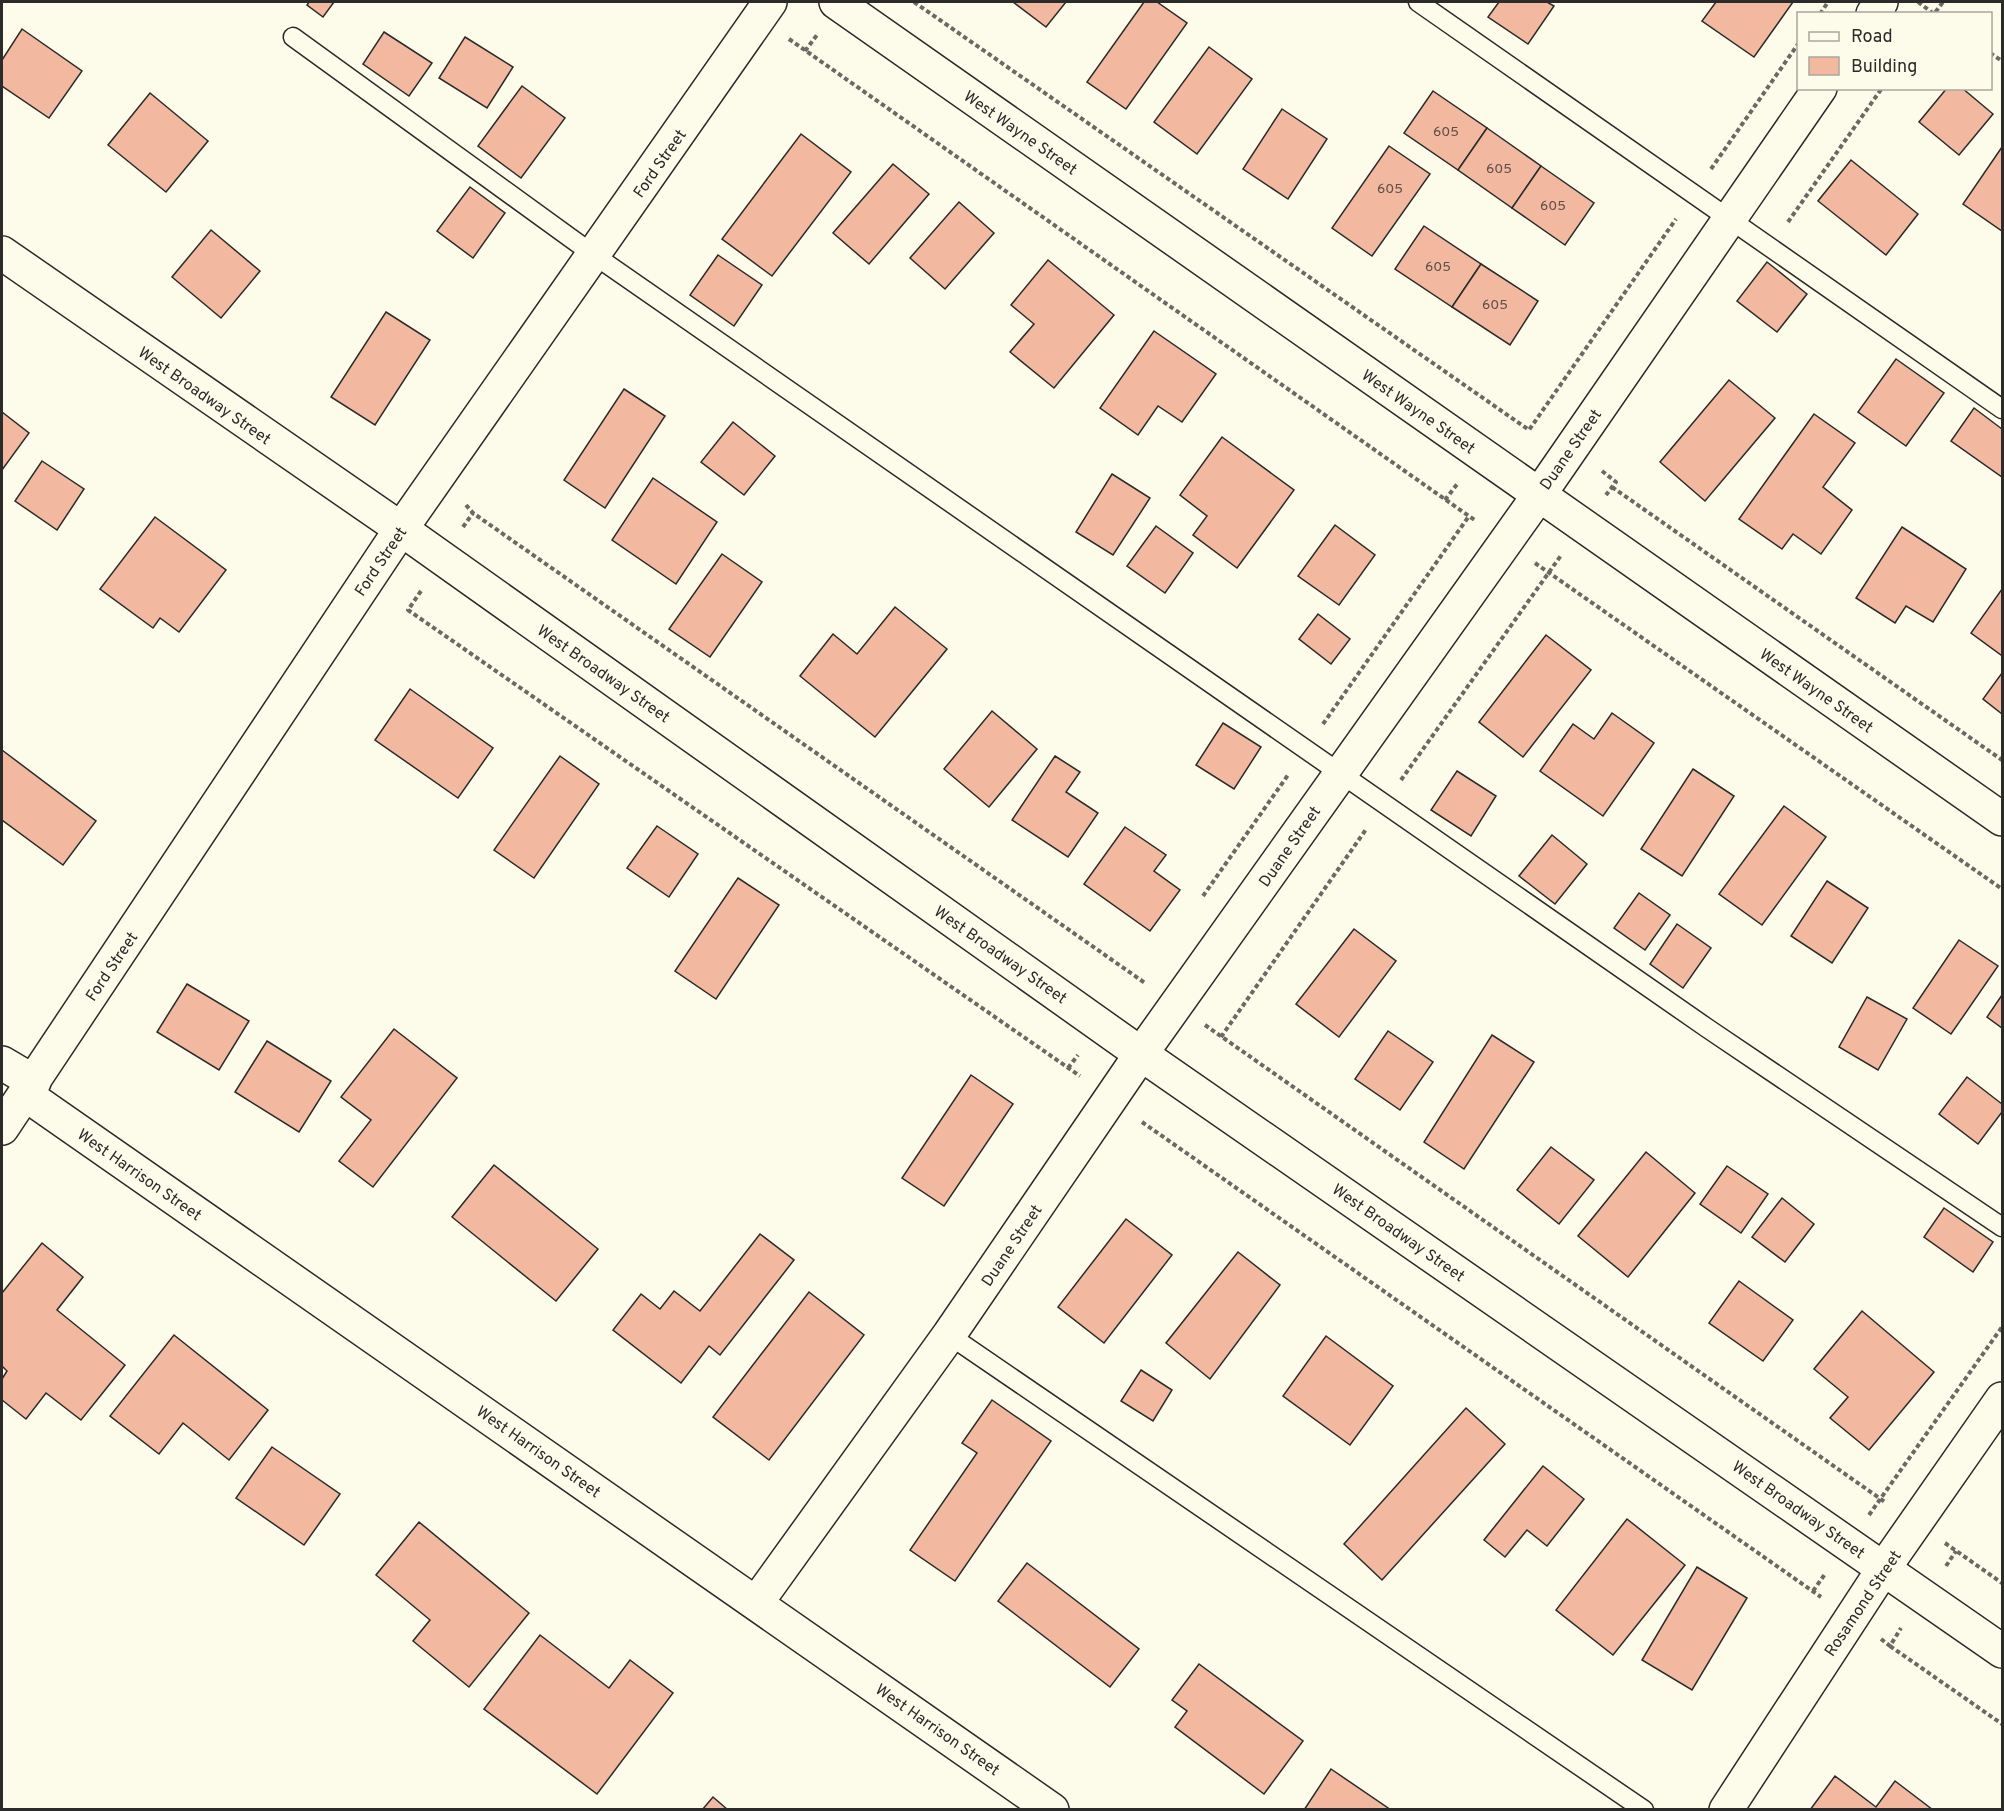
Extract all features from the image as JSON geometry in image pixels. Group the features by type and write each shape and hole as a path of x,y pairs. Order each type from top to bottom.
{"street":[{"name":"West Wayne Street","path":"836,2 2002,819"},
{"name":"Ford Street","path":"2,1128 401,529 766,8"},
{"name":"Duane Street","path":"757,1602 950,1335 1141,1054 1539,495 1819,90"},
{"name":"West Broadway Street","path":"2,253 401,529 1141,1054 2002,1651"},
{"name":"West Harrison Street","path":"2,1063 30,1088 1052,1809"},
{"name":"Rosamond Street","path":"1726,1809 1884,1568 2002,1399"}],"lane":[{"path":"1418,2 2002,409"},
{"path":"293,37 594,255 1707,1028 2002,1227"},
{"path":"950,1335 1644,1809"}],"path":[{"path":"914,2 1529,430 1797,45"},
{"path":"1917,2 1931,12"},
{"path":"766,8 805,51 2002,889"},
{"path":"1770,247 1881,90"},
{"path":"1221,1037 1548,572 1616,482"},
{"path":"1612,487 2002,759"},
{"path":"467,496 465,507 473,513 1881,1499"},
{"path":"473,513 408,610 1068,1068 1110,1100 2002,1724"},
{"path":"1813,1591 2002,1327"},
{"path":"1890,1646 1956,1551"}],"building":[{"path":"309,2 334,2 323,17 307,5"},
{"path":"1013,2 1066,2 1046,27"},
{"path":"1144,2 1157,2 1187,23 1126,109 1087,82"},
{"path":"1499,2 1547,2 1554,6 1528,44 1488,17"},
{"path":"1716,2 1793,2 1754,57 1702,21"},
{"path":"22,29 82,71 49,118 2,86 2,60"},
{"path":"384,32 432,63 409,96 363,64"},
{"path":"465,37 513,67 487,108 439,78"},
{"path":"1209,47 1252,79 1197,154 1154,122"},
{"path":"522,86 565,118 521,178 478,146"},
{"path":"1945,90 1964,90 1993,114 1959,155 1919,122"},
{"path":"1433,91 1487,128 1458,170 1404,133"},
{"path":"150,93 208,141 166,192 108,145"},
{"path":"1282,109 1327,139 1288,199 1243,169"},
{"path":"1487,128 1541,166 1512,208 1458,170"},
{"path":"801,134 851,172 772,276 722,239"},
{"path":"1389,146 1430,174 1372,256 1332,228"},
{"path":"2002,147 2002,231 1963,204"},
{"path":"1851,160 1918,214 1886,255 1818,201"},
{"path":"893,164 929,194 869,264 833,233"},
{"path":"1541,166 1594,203 1565,245 1512,208"},
{"path":"470,187 505,213 473,258 437,231"},
{"path":"959,202 994,233 945,289 910,258"},
{"path":"1424,226 1481,264 1452,307 1395,269"},
{"path":"211,230 260,271 221,318 172,277"},
{"path":"718,255 762,285 734,326 690,295"},
{"path":"1048,260 1114,315 1054,388 1010,352 1034,324 1011,305"},
{"path":"1767,262 1807,294 1777,332 1737,301"},
{"path":"1481,264 1538,301 1510,345 1452,307"},
{"path":"386,312 430,340 375,425 331,397"},
{"path":"1154,331 1216,374 1182,422 1158,406 1138,435 1100,408"},
{"path":"1896,359 1944,393 1906,446 1858,412"},
{"path":"1729,380 1775,418 1705,501 1660,462"},
{"path":"624,389 665,416 605,508 564,480"},
{"path":"1974,408 2002,429 2002,477 1951,441"},
{"path":"2,412 29,433 2,470"},
{"path":"1814,414 1855,443 1823,487 1852,510 1821,554 1793,534 1782,549 1739,519"},
{"path":"733,422 775,456 744,495 701,462"},
{"path":"1222,437 1294,490 1237,568 1193,535 1207,516 1180,495"},
{"path":"42,461 84,489 57,530 15,501"},
{"path":"1112,474 1150,498 1113,555 1076,532"},
{"path":"653,478 717,522 676,584 612,540"},
{"path":"155,517 226,570 179,632 160,618 153,628 100,589"},
{"path":"1335,525 1375,555 1339,605 1298,576"},
{"path":"1156,526 1193,553 1165,593 1127,566"},
{"path":"1902,527 1966,569 1933,622 1906,606 1895,623 1856,598"},
{"path":"722,554 762,582 710,657 669,629"},
{"path":"2002,589 2002,654 2001,655 1971,633"},
{"path":"895,607 947,649 875,737 800,676 833,634 857,654"},
{"path":"1318,614 1350,639 1331,664 1299,639"},
{"path":"1546,635 1591,670 1523,757 1479,722"},
{"path":"2002,673 2002,714 1983,699"},
{"path":"410,689 493,748 458,798 375,740"},
{"path":"992,711 1037,749 989,807 944,769"},
{"path":"1612,713 1654,743 1603,816 1540,771 1573,724 1594,739"},
{"path":"1223,723 1261,747 1234,789 1196,765"},
{"path":"2,750 96,821 63,865 2,820"},
{"path":"560,756 599,784 534,878 494,850"},
{"path":"1055,756 1080,772 1066,792 1098,813 1068,857 1012,820"},
{"path":"1693,769 1734,796 1682,876 1641,849"},
{"path":"1457,771 1496,796 1471,836 1431,810"},
{"path":"1784,806 1826,837 1762,925 1719,894"},
{"path":"657,826 698,854 669,897 627,868"},
{"path":"1125,827 1166,855 1154,871 1180,890 1150,931 1084,884"},
{"path":"1552,835 1587,864 1555,904 1519,876"},
{"path":"738,878 779,905 716,999 675,971"},
{"path":"1827,881 1868,908 1832,963 1791,936"},
{"path":"1639,893 1670,915 1645,950 1614,928"},
{"path":"1677,924 1711,948 1683,988 1650,964"},
{"path":"1354,929 1396,961 1339,1037 1296,1004"},
{"path":"1959,940 1998,966 1951,1034 1913,1008"},
{"path":"187,984 249,1021 219,1070 157,1032"},
{"path":"2002,995 2002,1028 1987,1017"},
{"path":"1867,997 1907,1019 1878,1070 1839,1047"},
{"path":"394,1029 457,1078 373,1187 339,1161 371,1120 341,1097"},
{"path":"1388,1031 1433,1062 1400,1110 1355,1079"},
{"path":"1492,1035 1534,1062 1464,1169 1424,1142"},
{"path":"267,1041 331,1081 299,1132 235,1092"},
{"path":"971,1075 1013,1104 944,1206 902,1178"},
{"path":"1967,1077 2002,1104 2002,1112 1978,1144 1939,1114"},
{"path":"1551,1147 1594,1180 1559,1224 1517,1190"},
{"path":"1646,1152 1695,1193 1628,1277 1578,1236"},
{"path":"494,1165 598,1249 556,1301 452,1217"},
{"path":"1727,1166 1768,1194 1741,1233 1700,1204"},
{"path":"1782,1198 1814,1224 1785,1262 1752,1237"},
{"path":"1944,1208 1993,1242 1973,1272 1924,1237"},
{"path":"1126,1219 1172,1255 1104,1343 1058,1307"},
{"path":"760,1234 794,1260 720,1355 709,1346 681,1383 613,1330 641,1294 660,1309 674,1291 700,1311"},
{"path":"42,1243 83,1277 57,1310 125,1365 81,1420 46,1393 26,1419 2,1400 2,1379 7,1371 2,1366 2,1293"},
{"path":"1238,1252 1280,1285 1210,1379 1166,1343"},
{"path":"1739,1281 1793,1320 1763,1361 1709,1323"},
{"path":"809,1292 864,1335 769,1460 713,1417"},
{"path":"1862,1311 1934,1372 1869,1450 1830,1418 1848,1397 1814,1369"},
{"path":"174,1335 268,1410 229,1460 183,1423 159,1454 110,1416"},
{"path":"1326,1336 1393,1386 1350,1445 1283,1396"},
{"path":"1141,1370 1172,1390 1153,1421 1121,1401"},
{"path":"992,1400 1051,1441 955,1581 910,1550 977,1453 962,1443"},
{"path":"1466,1408 1505,1444 1382,1580 1344,1544"},
{"path":"272,1447 340,1494 304,1545 236,1498"},
{"path":"1543,1466 1584,1499 1547,1546 1527,1530 1505,1557 1484,1540"},
{"path":"1627,1519 1685,1565 1613,1655 1556,1610"},
{"path":"419,1522 529,1613 469,1687 413,1641 430,1620 376,1575"},
{"path":"1027,1563 1139,1649 1110,1687 998,1601"},
{"path":"1697,1567 1747,1598 1692,1690 1642,1660"},
{"path":"540,1635 609,1688 630,1660 673,1693 597,1794 484,1709"},
{"path":"1199,1664 1303,1741 1264,1794 1175,1727 1187,1711 1172,1700"},
{"path":"1331,1769 1391,1810 1304,1810"},
{"path":"1835,1776 1876,1807 1895,1781 1933,1810 1810,1810"},
{"path":"713,1797 728,1810 702,1810"}]}
